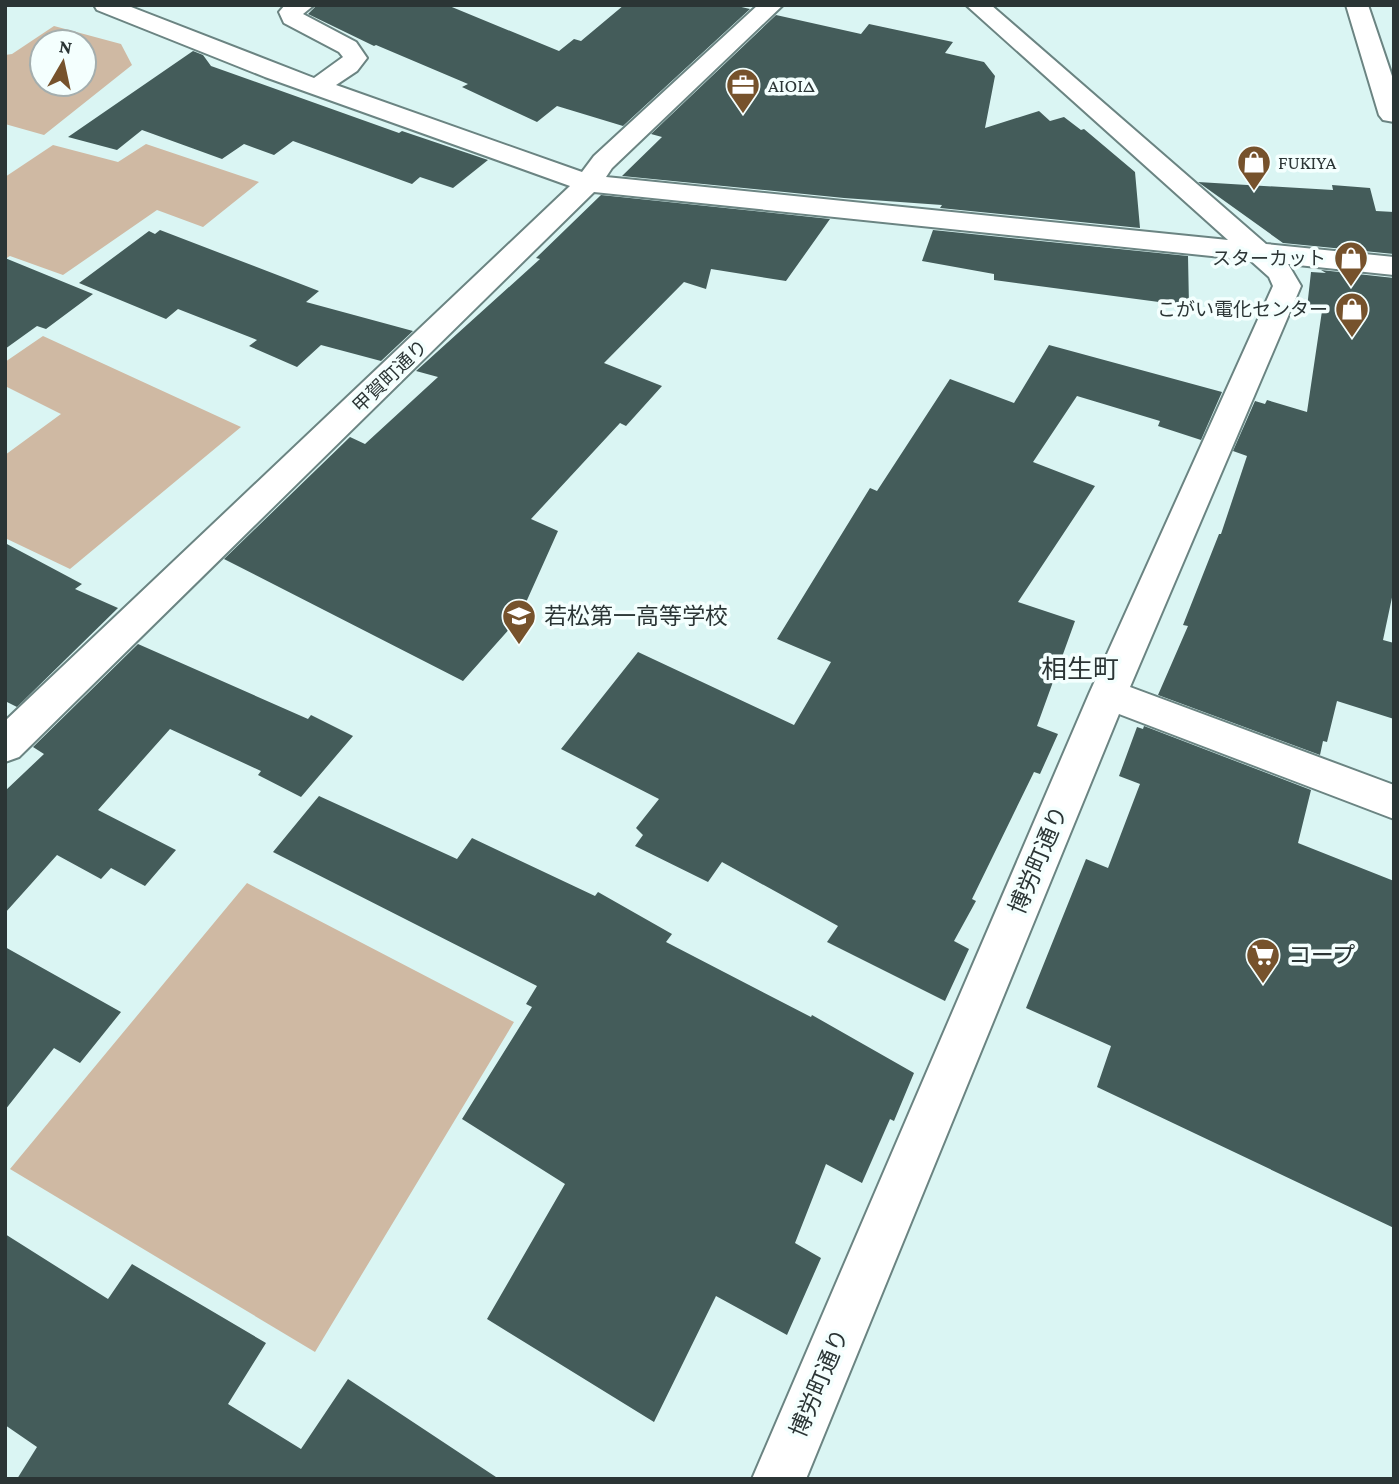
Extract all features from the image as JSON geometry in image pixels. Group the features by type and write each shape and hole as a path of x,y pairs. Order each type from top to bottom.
{"street":[{"path":"105,5 317,87 588,183 1394,266"},
{"path":"303,5 290,12 292,18 348,47 355,58 348,66 317,87"},
{"name":"甲賀町通り","path":"5,746 588,183 603,162 772,5"},
{"path":"977,5 1259,253"},
{"path":"1357,5 1392,115"},
{"name":"博労町通り","path":"779,1479 1108,694 1284,295 1287,280 1259,253"},
{"path":"1108,694 1394,802"}],"shaded area":[{"path":"98,38 121,44 132,65 98,92"},
{"path":"28,43 28,98 91,98 44,135 5,124 5,55 12,54"},
{"path":"146,144 259,182 203,227 157,210 63,275 10,256 5,259 5,177 53,145 118,162"},
{"path":"43,336 241,427 70,569 5,538 5,455 61,414 5,386 5,362"},
{"path":"247,883 514,1022 315,1352 10,1169"}],"building":[{"path":"317,5 447,5 559,51 574,39 581,41 624,5 733,5 750,9 623,126 557,106 537,122 462,87 468,84 374,46 308,14"},
{"path":"776,15 861,34 869,24 953,42 945,53 984,62 995,76 985,128 1039,111 1050,121 1064,117 1081,130 1084,129 1135,172 1140,228 940,208 942,205 622,176 662,137 651,134"},
{"path":"193,51 203,55 211,66 399,133 402,131 488,160 453,188 420,177 412,184 293,141 274,155 244,144 222,159 142,130 117,150 68,137"},
{"path":"1198,182 1333,190 1332,185 1370,188 1376,211 1394,212 1394,254 1283,243"},
{"path":"601,195 830,219 786,281 711,269 706,289 684,282 604,363 662,386 626,426 620,423 531,519 558,531 519,618 463,681 224,559 350,437 365,444 438,377 416,371 540,259 536,258"},
{"path":"160,230 319,291 306,302 413,331 381,361 321,345 297,367 249,346 257,340 178,309 166,319 79,283 149,231 155,234"},
{"path":"933,230 1188,256 1189,306 994,280 994,274 922,261"},
{"path":"5,258 93,294 46,329 37,326 5,349"},
{"path":"1321,270 1394,278 1394,588 1383,640 1394,643 1394,719 1337,701 1327,742 1323,741 1320,755 1158,695 1188,626 1183,625 1221,534 1247,456 1233,451 1255,401 1265,404 1267,400 1307,412 1322,311 1307,308 1311,272 1326,273"},
{"path":"1049,345 1222,392 1201,440 1158,426 1160,421 1077,396 1033,462 1095,486 1018,602 1075,621 1037,726 1058,734 1040,774 1034,772 972,899 976,901 954,941 969,949 945,1001 827,942 838,926 722,862 708,882 635,846 643,835 636,828 659,799 561,749 638,652 794,725 831,662 777,639 870,488 877,491 950,379 1014,403"},
{"path":"5,543 82,584 75,589 118,608 17,707 5,701"},
{"path":"138,644 308,719 311,715 353,736 301,797 258,775 261,771 170,729 98,810 176,850 145,886 111,868 101,879 57,855 5,913 5,791 44,754 33,747"},
{"name":"コープ","path":"1144,726 1311,790 1298,843 1394,881 1394,1228 1097,1087 1111,1046 1026,1008 1086,859 1108,868 1140,784 1119,776 1137,727 1143,729"},
{"path":"319,796 457,859 472,838 595,896 598,892 672,934 666,942 811,1017 812,1015 914,1073 894,1121 890,1119 862,1183 826,1164 795,1243 821,1258 787,1335 716,1296 654,1422 487,1319 565,1184 462,1119 532,1007 526,1004 537,986 273,852"},
{"path":"5,947 121,1012 80,1063 54,1048 5,1110"},
{"path":"5,1234 108,1299 132,1264 266,1343 228,1404 301,1449 348,1379 499,1479 17,1479 37,1447 5,1425"}],"place":[{"name":"AIOIΔ","path":"743,115"},
{"name":"FUKIYA","path":"1254,192"},
{"name":"スターカット","path":"1351,288"},
{"name":"こがい電化センター","path":"1352,339"},
{"name":"若松第一高等学校","path":"519,646"},
{"name":"コープ","path":"1263,985"}],"district":[{"name":"相生町","path":"1080,669"}]}
